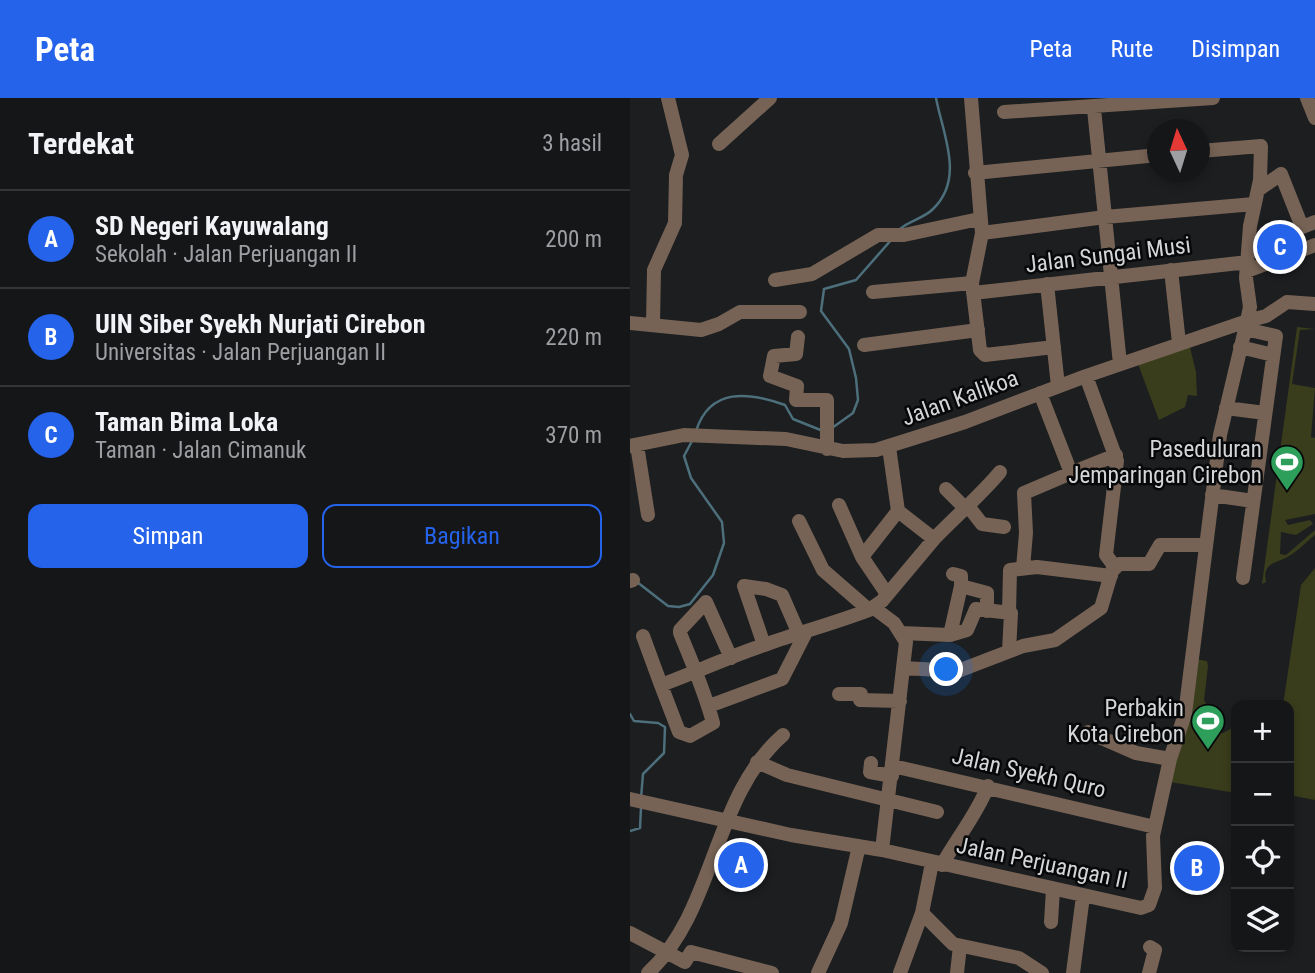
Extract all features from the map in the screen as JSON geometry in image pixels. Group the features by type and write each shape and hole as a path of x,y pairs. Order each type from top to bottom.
{"street":[{"path":"653,324 654,270 670,240 675,223 676,175 682,155 668,98"},
{"path":"719,144 770,98"},
{"path":"971,98 980,226 973,288 980,350 985,355 1054,346"},
{"path":"1004,112 1041,104 1094,108 1213,98"},
{"path":"1307,98 1315,118"},
{"path":"1094,108 1120,364"},
{"path":"1210,150 1261,146 1248,260 1250,307 1246,325 1274,334 1243,578"},
{"path":"975,173 1147,156"},
{"path":"775,280 812,274 871,238 888,234 904,235 980,226 1105,217 1256,197 1281,174 1309,224 1248,260"},
{"path":"1248,260 1315,244"},
{"name":"Jalan Sungai Musi","path":"873,292 1047,284 1248,260"},
{"path":"1171,270 1180,343"},
{"path":"1047,284 1058,386"},
{"name":"Jalan Kalikoa","path":"633,446 684,435 704,435 786,439 826,436 853,452 889,447 1180,343 1246,325 1287,303 1315,304"},
{"path":"630,323 701,330 740,312 800,312"},
{"name":"Jalan Perjuangan II","path":"638,800 882,850 1141,908 1151,904 1155,888 1155,827 1189,694 1212,495 1227,404 1246,325"},
{"path":"864,345 978,330"},
{"path":"798,337 796,354 774,356 770,376 797,386 796,400 827,400 826,436"},
{"path":"1240,347 1273,355"},
{"path":"903,668 958,671 1009,651 1055,640 1094,614 1105,602 1113,571 1106,555 1116,455 1086,376"},
{"path":"1040,393 1070,473"},
{"path":"1227,404 1266,409"},
{"path":"633,446 648,515"},
{"path":"889,447 898,511 934,539"},
{"path":"1023,568 1026,533 1024,493 1116,455"},
{"path":"661,685 764,645 872,609 934,539 1000,472"},
{"path":"946,489 982,524 1004,527"},
{"path":"1212,495 1253,501"},
{"path":"839,505 862,556 887,594"},
{"path":"862,556 898,511"},
{"path":"799,521 823,570 901,633 906,642 882,850"},
{"path":"1009,651 1012,615 1009,613 1010,570 1023,568 1113,571 1125,563 1149,564 1160,545 1205,545"},
{"path":"950,635 957,580 987,593 987,611"},
{"path":"764,645 744,586 766,589 782,595 802,634"},
{"path":"643,636 679,732 684,736 712,725 709,706 680,630 706,602 732,658"},
{"path":"901,633 950,635 967,630 976,609 1009,613"},
{"path":"709,706 782,679 802,634"},
{"path":"839,694 861,694 860,700 900,701"},
{"path":"1088,732 1136,753 1171,759"},
{"path":"648,973 668,952 696,897 726,820 757,762 782,735"},
{"path":"757,762 788,775 937,812"},
{"name":"Jalan Syekh Quro","path":"871,763 870,772 892,771 988,786 1155,827"},
{"path":"900,973 937,864 979,808 988,786"},
{"path":"818,973 841,923 859,846"},
{"path":"1051,922 1053,889"},
{"path":"1073,973 1083,896"},
{"path":"922,913 947,941 1019,958 1042,973"},
{"path":"630,933 685,962 691,952 772,973"},
{"path":"957,973 960,946"},
{"path":"1149,973 1155,950 1150,947"}],"green space":[{"path":"1297,327 1315,329 1300,330 1292,384 1315,388 1311,437 1315,438 1315,514 1285,520 1288,525 1310,520 1313,524 1296,535 1281,532 1280,554 1286,555 1315,530 1315,535 1292,554 1268,567 1266,582 1262,584"},
{"path":"1189,343 1196,372 1197,396 1188,395 1185,407 1159,420 1138,364"},
{"path":"1315,568 1315,800 1294,796 1294,700 1284,700 1301,585"},
{"name":"Perbakin Kota Cirebon","path":"1194,659 1207,661 1204,700 1209,708 1204,719 1204,734 1223,733 1231,729 1231,792 1170,782"}],"waterway":[{"path":"900,229 933,209 943,197 948,184 950,170 947,141 936,98"},
{"path":"832,428 853,413 858,400 849,349 821,311 824,289 856,280 892,239"},
{"path":"696,431 702,417 711,407 721,400 745,396 785,405 793,419 823,431"},
{"path":"637,582 668,606 679,607 690,604 713,575 724,543 722,522 691,478 684,456 692,441"},
{"path":"630,714 634,721 658,723 665,727 664,753 643,774 641,798"},
{"path":"630,831 640,828 641,808"}],"place":[{"name":"Taman Bima Loka","path":"1280,247"},
{"name":"Paseduluran Jemparingan Cirebon","path":"1287,492"},
{"name":"Perbakin Kota Cirebon","path":"1208,751"},
{"name":"SD Negeri Kayuwalang","path":"741,865"},
{"name":"UIN Siber Syekh Nurjati Cirebon","path":"1197,868"}]}
